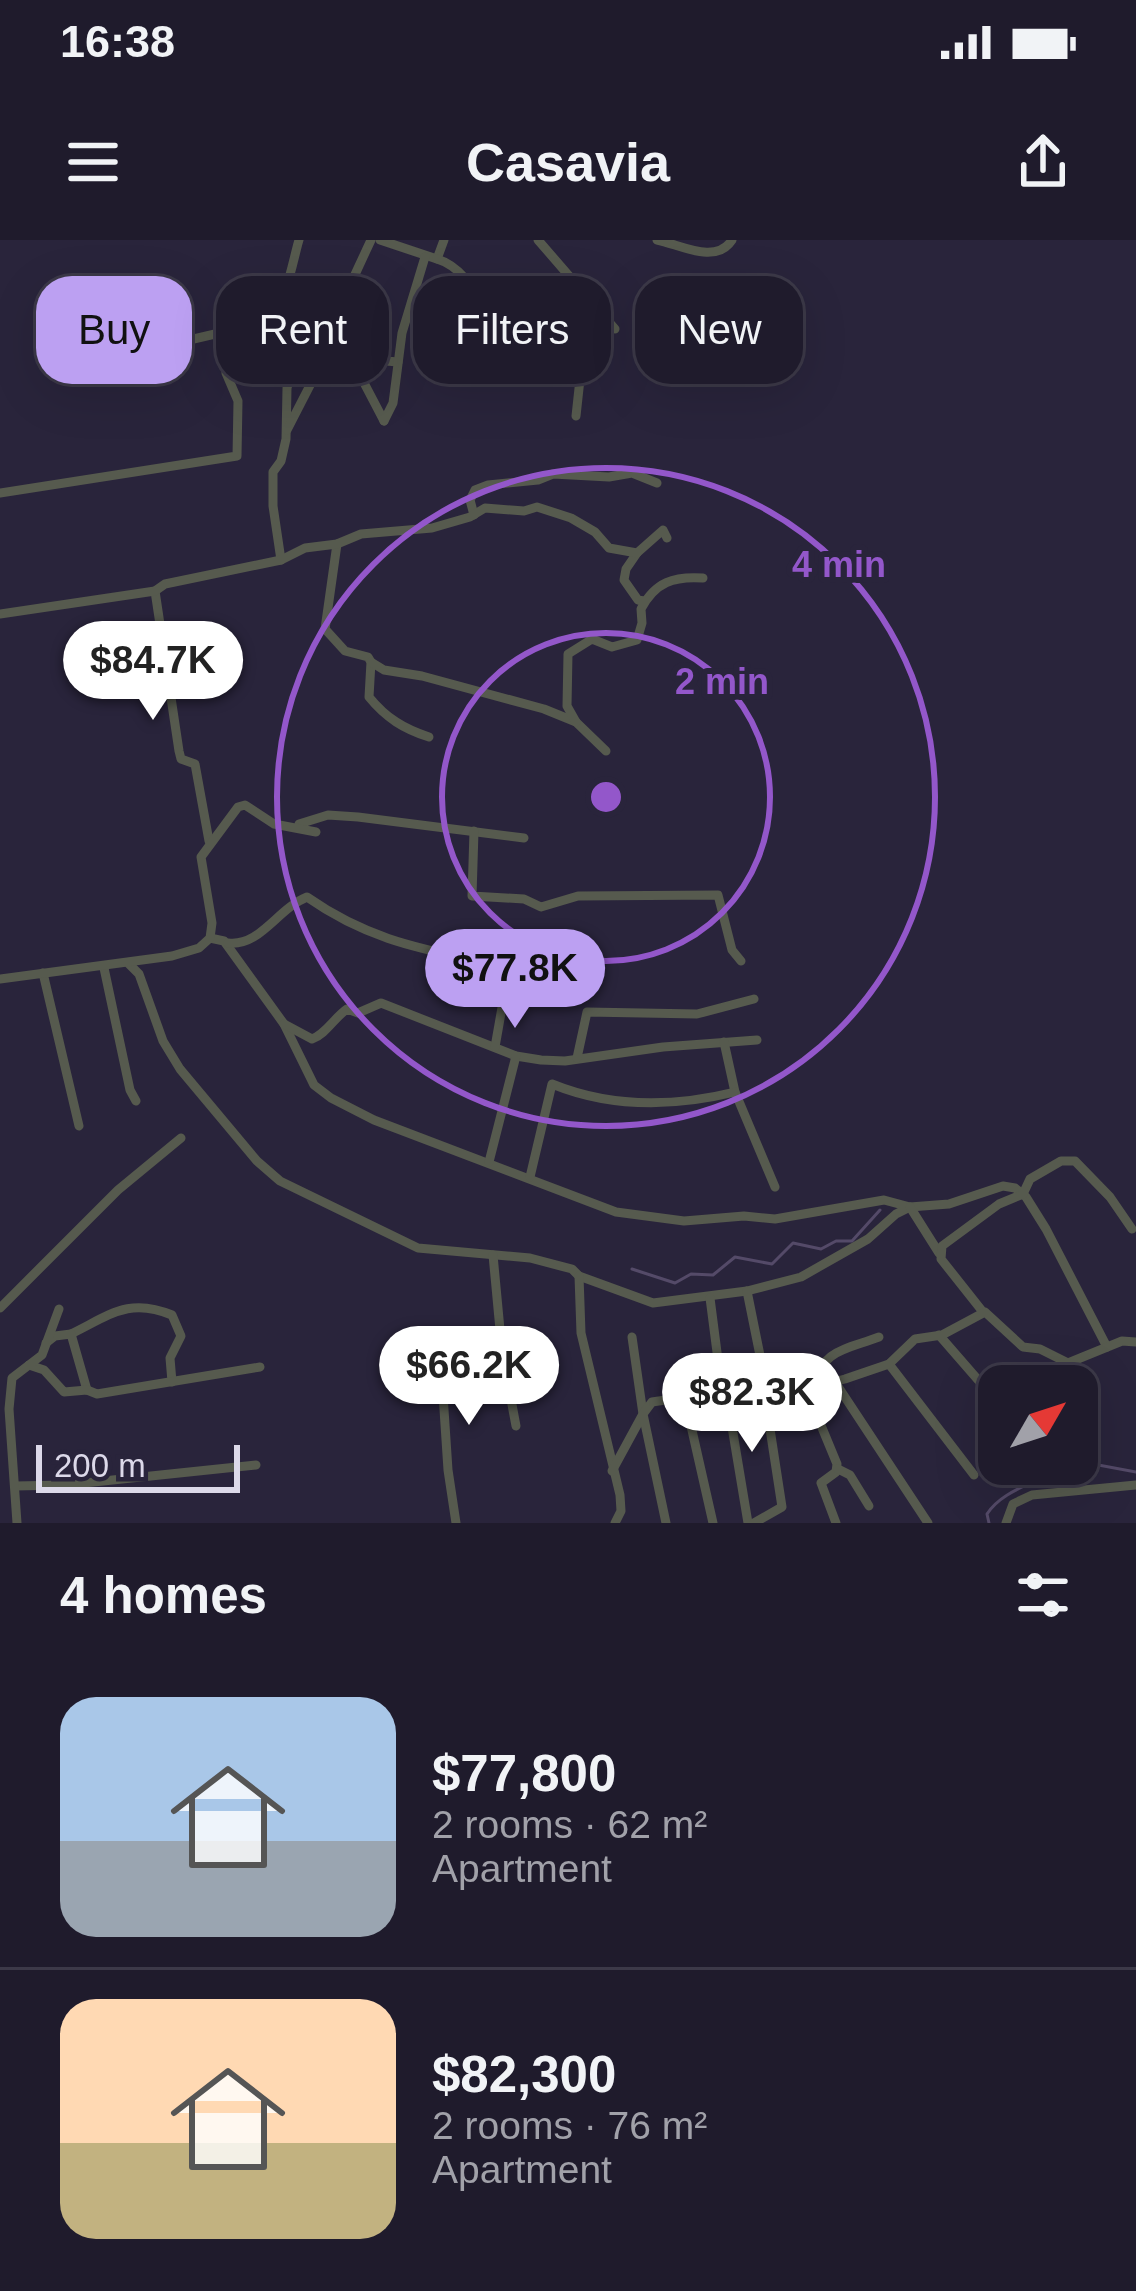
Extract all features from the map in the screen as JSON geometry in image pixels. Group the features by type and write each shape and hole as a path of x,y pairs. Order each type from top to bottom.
{"street":[{"path":"287,276 299,240"},
{"path":"355,276 375,240 448,262 519,349 581,370 576,416"},
{"path":"437,259 444,240"},
{"path":"538,240 615,329"},
{"path":"657,240 710,254 723,251 732,240"},
{"path":"365,384 384,421 396,391 402,333 425,257"},
{"path":"389,361 398,362"},
{"path":"0,493 237,456 238,401 231,384"},
{"path":"286,432 288,384"},
{"path":"281,560 272,488 286,432 309,384"},
{"path":"474,515 470,500 476,490 538,480 553,473 609,477 632,473 657,483"},
{"path":"0,614 155,591 165,584 281,560 304,548 337,544 361,534 432,528 485,508 524,512 537,507 586,526 603,546 637,553"},
{"path":"644,601 638,600 625,580 626,569 657,531 668,533 667,538"},
{"path":"337,544 325,629 345,651 368,657 384,670 520,701 576,722"},
{"path":"606,751 576,722 567,706 568,654 592,639 612,647 637,640 644,601 670,579 703,578"},
{"path":"155,591 179,751 181,759 195,764 200,777 209,841"},
{"path":"371,662 369,697 407,730 430,736"},
{"path":"0,979 104,968 200,948 211,938 212,923 200,865 209,841 238,806 274,824 316,832"},
{"path":"292,825 328,815 524,838"},
{"path":"474,831 472,896 524,899 541,907 578,896 718,895 732,950 741,961"},
{"path":"211,938 233,946 249,941 292,903 307,898 359,930 431,954 538,976"},
{"path":"224,941 284,1024 314,1085 374,1120 616,1212 652,1220 775,1219 889,1200 910,1207 983,1312 991,1314 1023,1347 1040,1349 1068,1363 1122,1341 1136,1342"},
{"path":"129,964 139,974 163,1041 180,1069 268,1172 418,1248 530,1258 572,1269 579,1276 652,1303 710,1298 802,1276 868,1239 910,1207 949,1204 1003,1186 1023,1194 1107,1347"},
{"path":"104,968 136,1101"},
{"path":"495,1047 508,968"},
{"path":"43,973 79,1126"},
{"path":"577,1058 587,1012 697,1014 754,999"},
{"path":"284,1024 312,1039 322,1035 346,1009 358,1013 381,1003 516,1056 565,1061 757,1040"},
{"path":"724,1042 735,1092 775,1187"},
{"path":"489,1162 516,1056"},
{"path":"530,1178 552,1084 596,1098 662,1105 735,1092"},
{"path":"0,1308 128,1180 181,1138"},
{"path":"939,1252 948,1240 998,1204 1023,1194 1030,1179 1061,1161 1075,1161 1110,1197 1132,1229"},
{"path":"493,1256 502,1351 516,1426"},
{"path":"579,1276 581,1333 625,1523"},
{"path":"710,1298 751,1523 782,1507 747,1291"},
{"path":"46,1342 129,1306 152,1307 172,1315 181,1336 170,1358 172,1382"},
{"path":"17,1523 9,1409 12,1378 42,1355 59,1309"},
{"path":"612,1471 652,1402 835,1382 889,1364 915,1339 939,1335 983,1312"},
{"path":"71,1334 88,1390"},
{"path":"939,1335 978,1380"},
{"path":"632,1337 666,1523"},
{"path":"869,1506 856,1483 838,1468 809,1388 828,1356 879,1337"},
{"path":"456,1523 441,1364 461,1354 502,1351"},
{"path":"889,1364 974,1475"},
{"path":"29,1365 44,1370 64,1392 98,1394 260,1367"},
{"path":"835,1382 928,1523"},
{"path":"684,1395 713,1523"},
{"path":"15,1486 256,1465"},
{"path":"836,1523 821,1483 838,1468"},
{"path":"1006,1523 1013,1504 1032,1495 1136,1485"},
{"path":"615,1523 621,1510"}],"waterway":[{"path":"632,1269 675,1283 691,1274 713,1275 735,1257 772,1264 793,1243 821,1249 836,1241 852,1241 880,1210"},
{"path":"1098,1465 1136,1472"},
{"path":"989,1523 987,1514 994,1505 1026,1485"}]}
